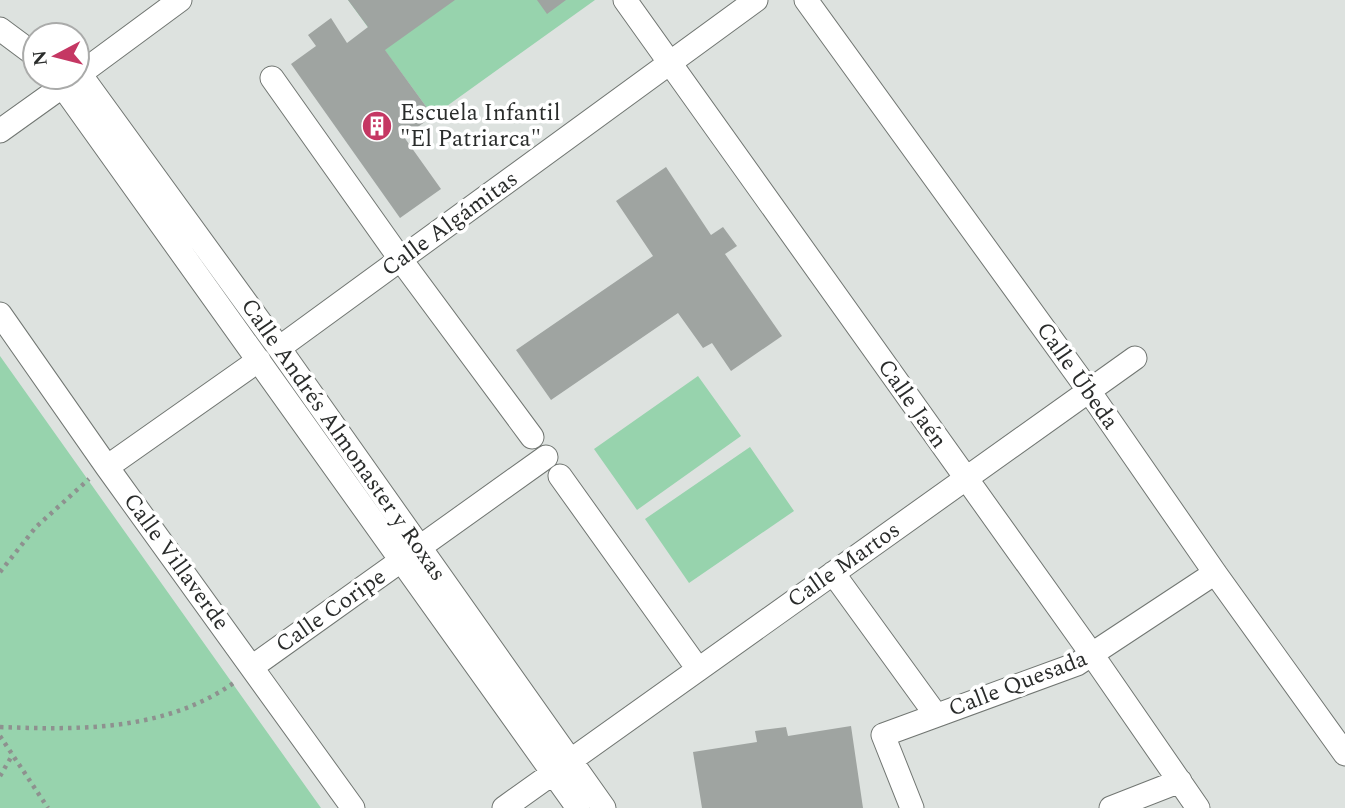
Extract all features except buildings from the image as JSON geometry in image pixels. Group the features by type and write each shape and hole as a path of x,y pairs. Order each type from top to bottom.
{"street":[{"path":"91,65 180,0"},
{"name":"Calle Jaén","path":"625,0 1094,656 1198,808"},
{"name":"Calle Algámitas","path":"279,348 756,0"},
{"name":"Calle Úbeda","path":"806,0 1089,391 1345,754"},
{"path":"0,29 21,45"},
{"path":"272,78 401,260 532,437"},
{"path":"0,131 55,91"},
{"name":"Calle Andrés Almonaster y Roxas","path":"80,91 258,360 411,554"},
{"name":"Calle Andrés Almonaster y Roxas","path":"81,91 279,348 411,554 561,766 604,808"},
{"name":"Calle Villaverde","path":"0,314 353,808"},
{"name":"Calle Martos","path":"504,808 1135,358"},
{"path":"107,467 258,360"},
{"name":"Calle Coripe","path":"252,667 546,457"},
{"path":"560,476 698,669"},
{"path":"833,573 936,715"},
{"name":"Calle Quesada","path":"912,808 883,735 1064,670 1094,656 1215,573"},
{"name":"Calle Andrés Almonaster y Roxas","path":"561,766 578,808"},
{"path":"1111,808 1180,781"}],"path":[{"path":"0,572 36,527 88,480 107,467"},
{"path":"0,727 94,729 146,721 202,702 233,683 252,667"},
{"path":"0,736 48,808"},
{"path":"0,776 12,754"}],"green space":[{"path":"348,0 595,0 433,116"},
{"path":"0,356 321,808 0,808"},
{"path":"698,376 741,436 637,510 594,449"},
{"path":"750,447 794,511 689,583 645,519"}],"place":[{"name":"Escuela Infantil \"El Patriarca\"","path":"377,126"}]}
